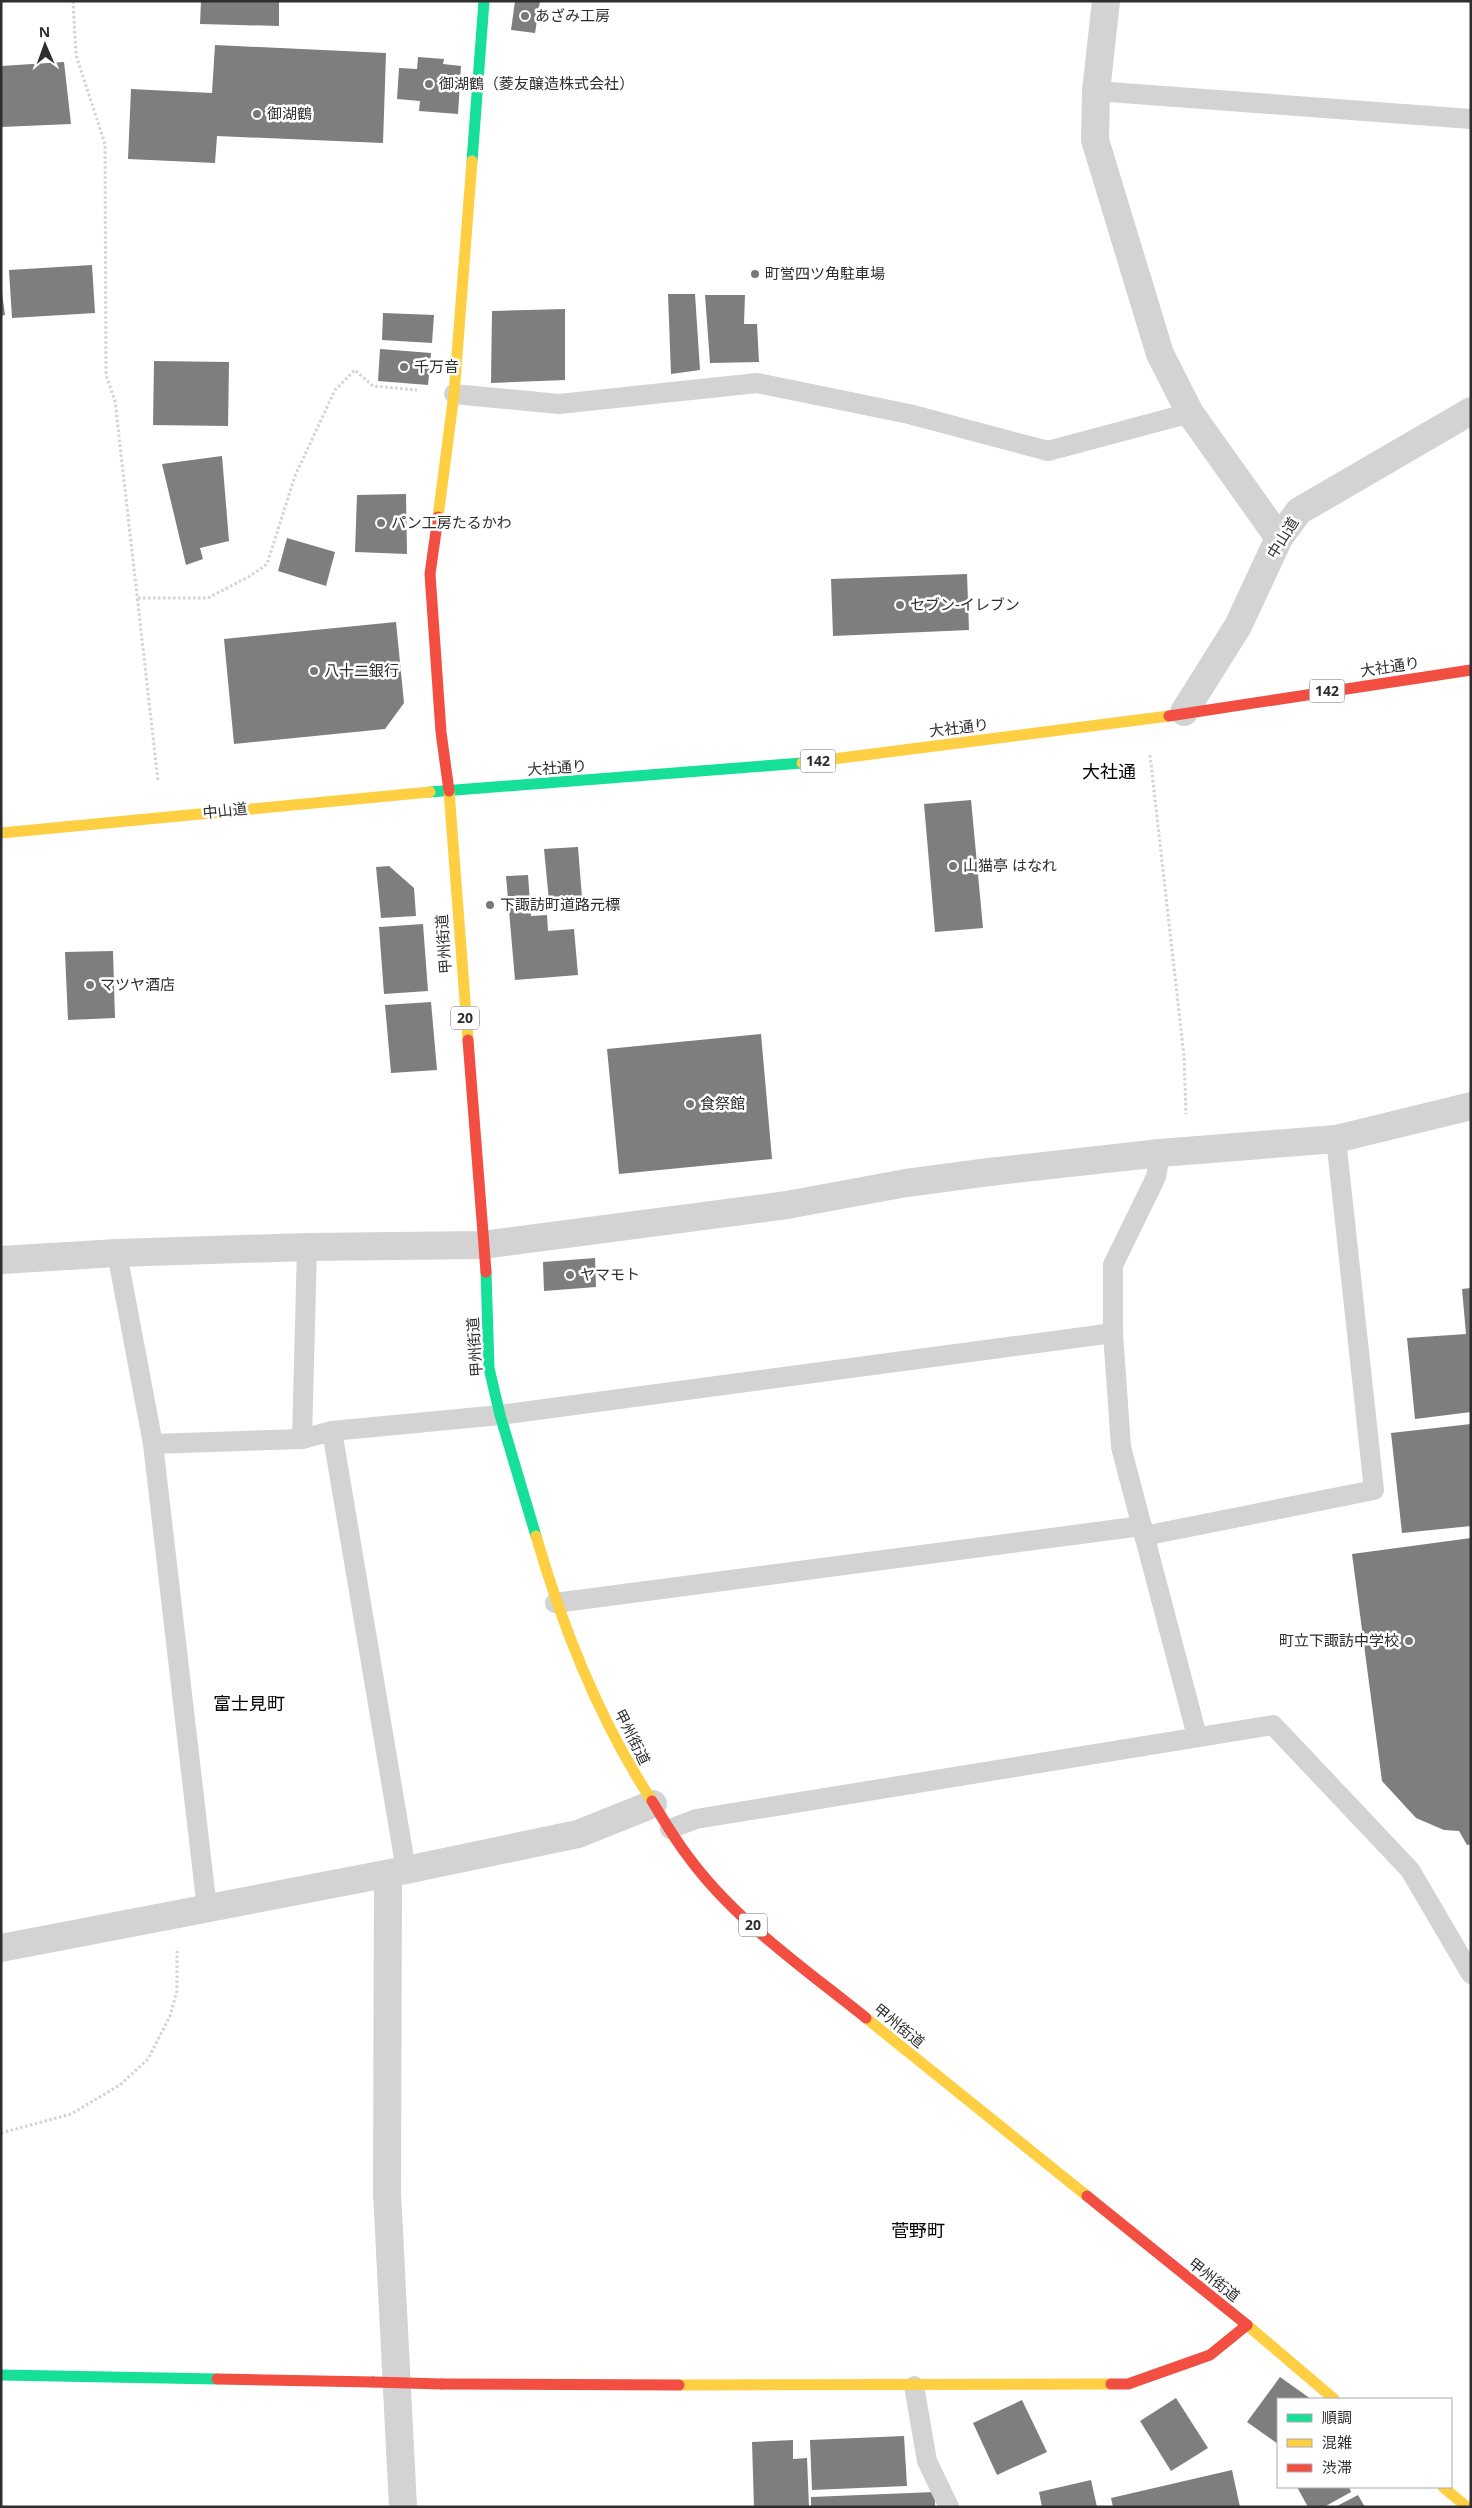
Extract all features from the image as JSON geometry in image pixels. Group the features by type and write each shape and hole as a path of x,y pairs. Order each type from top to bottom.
{"main road":[{"name":"甲州街道","path":"484,1 454,394 430,574 442,732 449,790 482,1246 486,1278 489,1368 500,1415 555,1603 586,1679 636,1777 687,1856 723,1896 764,1935 1247,2325 1333,2398"},
{"name":"大社通り","path":"449,790 785,765 1156,719 1184,712 1471,670"},
{"name":"中山道","path":"1,833 449,790"},
{"path":"1,2375 442,2384 914,2386 1128,2384 1210,2355 1247,2325"},
{"path":"1443,2488 1467,2507"}],"street":[{"path":"1106,1 1096,92 1095,140 1160,354 1190,413 1279,538"},
{"name":"中山道","path":"1184,712 1238,626 1279,538 1300,511 1471,411"},
{"path":"1,1260 117,1253 308,1247 482,1246 787,1204 961,1176 1188,1150 1336,1139 1471,1106"},
{"path":"1,1948 397,1872 578,1834 653,1804"},
{"path":"397,1872 387,2192 403,2507"}],"lane":[{"path":"1096,92 1471,119"},
{"path":"454,394 559,404 757,383 909,414 1048,452 1190,413"},
{"path":"555,1603 1143,1531 1374,1490 1336,1139"},
{"path":"1160,1153 1156,1177 1113,1265 1113,1333 1121,1447 1196,1736"},
{"path":"302,1439 308,1247"},
{"path":"117,1253 153,1444 207,1909"},
{"path":"153,1444 302,1439 332,1431 500,1415 1113,1333"},
{"path":"332,1431 397,1872"},
{"path":"670,1830 696,1819 1196,1736 1273,1725 1410,1870 1471,1974"},
{"path":"914,2386 927,2461 949,2507"}],"path":[{"path":"73,1 76,55 105,144 106,374 115,401 162,817"},
{"path":"138,598 208,598 250,576 267,564 299,467 335,390 354,370 373,386 454,394"},
{"path":"1150,749 1184,1056 1188,1150"},
{"path":"1,2133 71,2114 120,2085 148,2059 170,2016 177,1991 176,1915"}],"building":[{"path":"201,1 279,1 279,26 200,24"},
{"name":"あざみ工房","path":"515,1 540,1 535,33 511,30"},
{"name":"御湖鶴","path":"215,45 386,53 383,143 217,136 215,163 128,159 131,89 212,93"},
{"name":"御湖鶴（菱友醸造株式会社）","path":"418,57 444,59 443,64 461,66 458,114 419,111 420,101 397,99 399,68 417,69"},
{"path":"64,62 71,124 1,127 1,66"},
{"path":"92,265 95,313 12,318 9,270"},
{"path":"1,285 5,315 1,316"},
{"path":"668,294 695,294 700,370 671,374"},
{"path":"705,295 745,295 744,324 757,324 759,362 710,363"},
{"path":"565,309 565,380 491,383 492,311"},
{"path":"383,313 434,315 432,343 382,340"},
{"name":"千万音","path":"380,349 431,353 428,385 378,381"},
{"path":"154,361 229,362 228,426 153,425"},
{"path":"222,456 229,541 200,548 203,559 186,565 162,464"},
{"name":"パン工房たるかわ","path":"406,494 407,554 355,552 357,495"},
{"path":"287,538 335,552 326,586 278,571"},
{"name":"セブン-イレブン","path":"967,574 969,630 833,636 831,579"},
{"name":"八十二銀行","path":"396,622 404,703 385,729 234,744 224,639"},
{"name":"山猫亭 はなれ","path":"971,800 983,928 935,932 924,804"},
{"path":"578,847 582,898 549,901 544,849"},
{"path":"389,866 414,888 416,916 381,918 376,867"},
{"path":"528,875 531,916 547,915 548,931 574,929 578,975 515,980 506,876"},
{"path":"423,924 428,991 384,994 379,927"},
{"name":"マツヤ酒店","path":"113,951 115,1018 68,1020 65,952"},
{"path":"431,1002 437,1070 391,1073 385,1005"},
{"name":"食祭館","path":"761,1034 772,1159 619,1174 607,1049"},
{"name":"ヤマモト","path":"595,1258 596,1287 544,1291 543,1262"},
{"path":"1471,1288 1471,1412 1415,1419 1407,1338 1466,1334 1462,1289"},
{"path":"1471,1424 1471,1526 1402,1533 1391,1433"},
{"path":"1471,1538 1471,1844 1467,1845 1459,1831 1444,1830 1416,1818 1382,1781 1352,1554"},
{"path":"1280,2377 1310,2398 1277,2398 1277,2443 1247,2422"},
{"path":"1176,2398 1208,2448 1171,2471 1140,2421"},
{"path":"1022,2400 1047,2452 997,2475 973,2423"},
{"path":"904,2436 907,2486 812,2490 810,2440"},
{"path":"793,2440 793,2459 807,2458 809,2507 754,2507 752,2442"},
{"path":"1232,2470 1240,2507 1113,2507 1111,2498"},
{"path":"1091,2480 1097,2507 1042,2507 1039,2492"},
{"path":"1298,2488 1349,2488 1351,2492 1324,2507 1308,2507"},
{"path":"935,2492 935,2507 811,2507 811,2497"},
{"path":"1358,2495 1365,2507 1335,2507"}],"traffic: fast":[{"path":"472,161 484,1"},
{"path":"430,792 802,763"},
{"path":"486,1272 489,1368 500,1415 536,1536"},
{"path":"1,2375 217,2379"}],"traffic: slow":[{"path":"438,517 454,394 472,161"},
{"path":"802,763 1169,716"},
{"path":"449,791 468,1040"},
{"path":"1,833 430,792"},
{"path":"536,1536 558,1605 584,1673 615,1738 652,1801"},
{"path":"866,2018 1087,2196"},
{"path":"1247,2325 1333,2398"},
{"path":"679,2385 1111,2384"},
{"path":"1444,2488 1467,2507"}],"traffic: jam":[{"path":"438,517 430,574 441,732 449,791"},
{"path":"1169,716 1471,670"},
{"path":"468,1040 486,1272"},
{"path":"652,1801 687,1855 726,1901 771,1942 866,2018"},
{"path":"1087,2196 1247,2325"},
{"path":"1111,2384 1128,2384 1210,2355 1247,2325"},
{"path":"217,2379 373,2382"},
{"path":"373,2382 442,2384"},
{"path":"442,2384 679,2385"}],"place":[{"name":"あざみ工房","path":"525,16"},
{"name":"御湖鶴（菱友醸造株式会社）","path":"429,84"},
{"name":"御湖鶴","path":"257,114"},
{"name":"町営四ツ角駐車場","path":"755,274"},
{"name":"千万音","path":"404,367"},
{"name":"パン工房たるかわ","path":"381,523"},
{"name":"セブン-イレブン","path":"900,605"},
{"name":"八十二銀行","path":"314,671"},
{"name":"山猫亭 はなれ","path":"953,866"},
{"name":"下諏訪町道路元標","path":"490,905"},
{"name":"マツヤ酒店","path":"90,985"},
{"name":"食祭館","path":"690,1104"},
{"name":"ヤマモト","path":"570,1275"},
{"name":"町立下諏訪中学校","path":"1409,1641"}],"district":[{"name":"大社通","path":"1109,772"},
{"name":"富士見町","path":"249,1704"},
{"name":"菅野町","path":"918,2231"}]}
